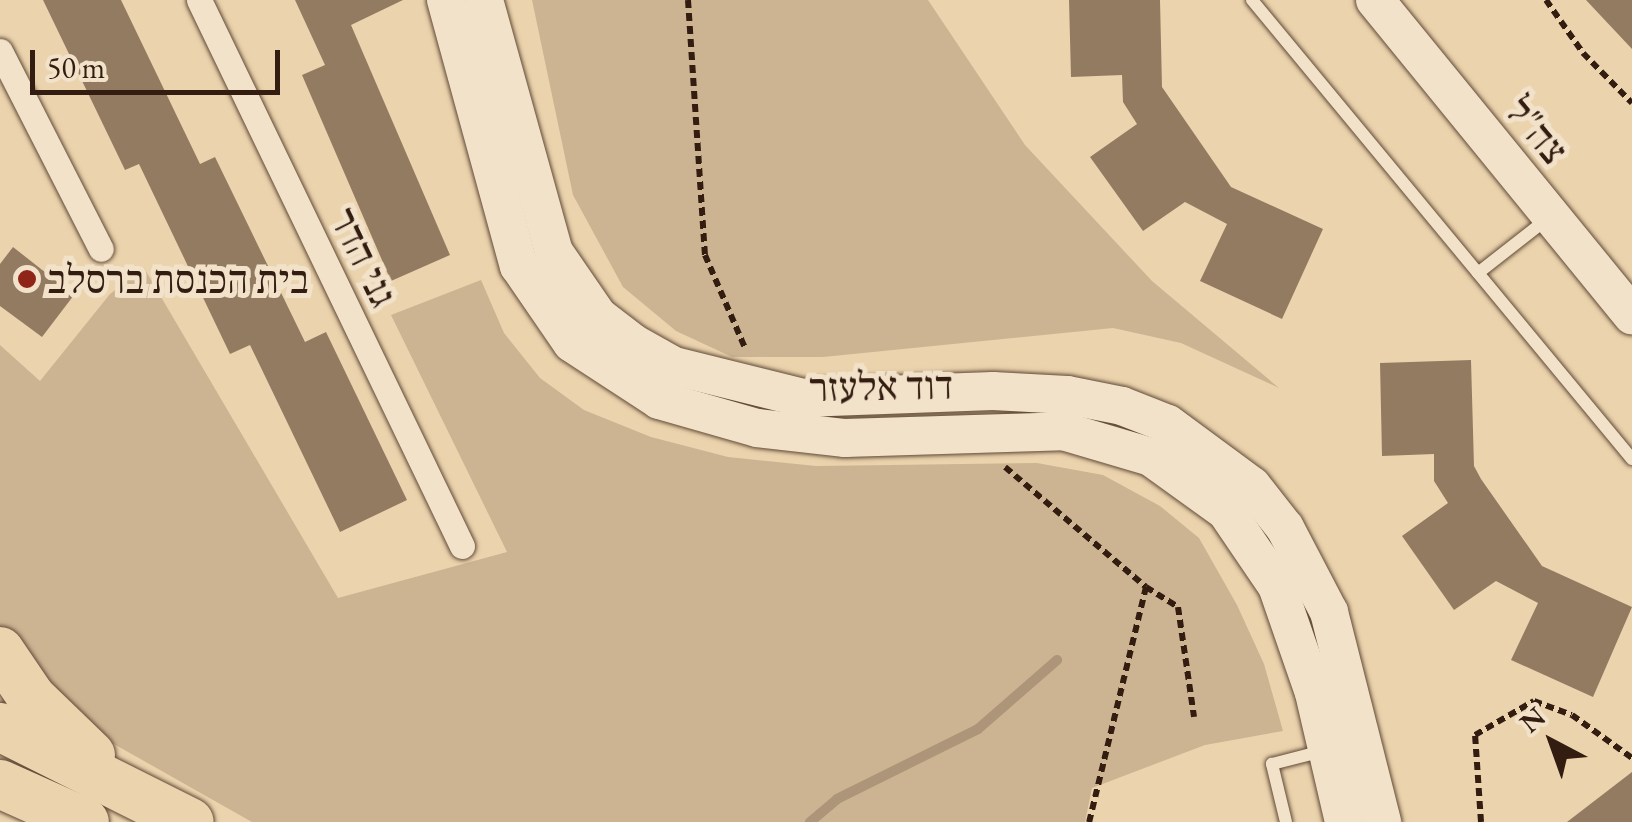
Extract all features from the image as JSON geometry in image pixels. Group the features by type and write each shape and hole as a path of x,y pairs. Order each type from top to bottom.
{"highway":[{"path":"0,651 54,723 127,788"},
{"path":"0,726 190,822"},
{"path":"0,784 85,822"}],"street":[{"name":"גני הדר","path":"198,0 462,546"},
{"name":"דוד אלעזר","path":"446,0 519,266 572,343 659,400 757,428 845,438 993,428 1112,442 1151,457 1226,512 1255,549 1294,624 1344,822"},
{"name":"דוד אלעזר","path":"484,0 542,214 573,288 610,325 674,366 764,392 845,401 993,391 1068,394 1168,424 1220,457 1252,486 1310,569 1350,684 1382,822"},
{"name":"צה\"ל","path":"1375,0 1632,315"},
{"path":"0,51 100,249"}],"lane":[{"path":"1252,0 1632,459"},
{"path":"1478,273 1550,216"},
{"path":"1286,822 1272,764 1325,750"}],"path":[{"path":"688,0 705,255 764,392"},
{"path":"1546,0 1583,53 1632,103"},
{"path":"993,428 999,462 1146,588 1178,607 1194,717"},
{"path":"1088,822 1146,588"},
{"path":"1481,822 1475,735 1534,700 1572,715 1632,758"}],"shaded area":[{"path":"532,0 928,0 1025,145 1152,281 1279,388 1181,343 1113,328 823,357 732,357 676,331 623,287 573,195"},
{"path":"144,268 338,598 507,552 391,315 481,280 504,333 540,378 584,410 651,437 728,457 816,466 1037,463 1103,475 1160,506 1199,538 1237,605 1264,664 1283,731 1205,745 1092,788 1085,822 252,822 36,700 0,672 0,345 40,381 110,294"}],"building":[{"path":"43,0 121,0 200,164 215,157 305,342 326,332 407,500 340,532 250,345 230,354 139,164 125,170"},
{"path":"295,0 403,0 351,25 450,255 391,281 302,75 325,65"},
{"path":"1069,0 1160,0 1162,87 1231,187 1323,229 1282,319 1200,281 1227,224 1185,202 1143,231 1090,157 1137,124 1123,102 1122,75 1071,77"},
{"path":"1586,0 1632,0 1632,49"},
{"name":"בית הכנסת ברסלב","path":"13,247 74,295 42,337 0,306 0,264"},
{"path":"1471,360 1474,466 1481,479 1542,566 1632,607 1593,697 1511,660 1538,603 1496,581 1454,610 1402,536 1448,503 1434,481 1434,454 1382,456 1380,363"},
{"path":"1632,772 1632,822 1567,822"}],"waterway":[{"path":"810,822 837,799 978,729 1057,660"}],"place":[{"name":"בית הכנסת ברסלב","path":"27,279"}]}
